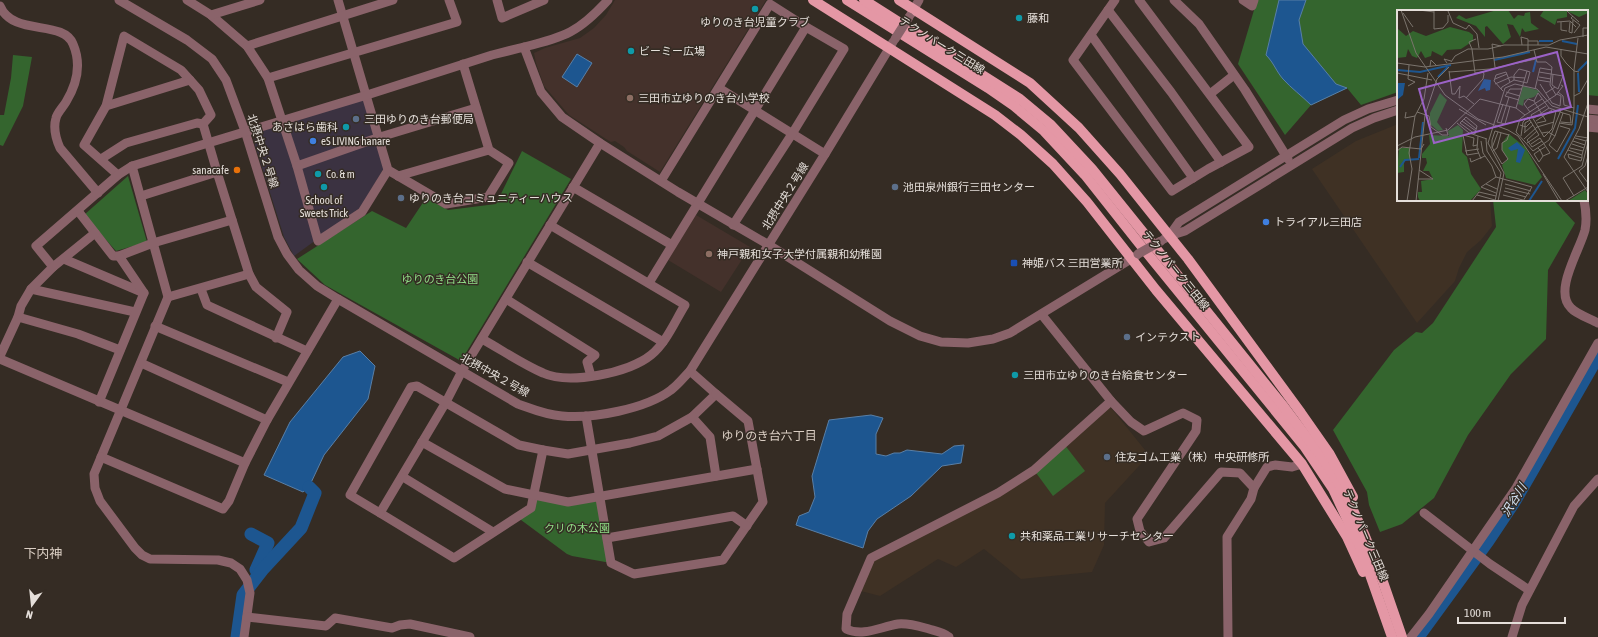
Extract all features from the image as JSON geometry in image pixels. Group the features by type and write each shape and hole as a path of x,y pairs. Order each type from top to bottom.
{"main road":[{"path":"813,0 888,49 956,89 995,115 1021,135 1053,164 1134,257 1213,360 1302,464 1347,537 1362,570 1381,604"},
{"name":"テクノパーク三田線","path":"847,0 988,88 1014,106 1044,131 1085,175 1304,446 1333,489 1361,549 1392,637"},
{"name":"テクノパーク三田線","path":"864,0 1020,99 1050,124 1072,147 1284,407 1324,460 1347,497 1383,582 1402,637"},
{"path":"899,0 911,13 1030,82 1079,128 1120,174 1165,238 1297,406 1329,453 1348,484 1369,532 1384,570 1383,582"}],"street":[{"name":"北摂中央２号線","path":"121,0 187,40 212,58 226,80 245,131 278,237 287,254 299,270 317,286 338,300 462,370 518,404 539,412 561,416 586,416 624,410 641,405 658,398 671,390 690,371 911,13"},
{"path":"187,0 211,15 247,46 268,78 297,166 318,241 362,212 388,170 380,137 338,0"},
{"path":"211,15 260,0"},
{"path":"247,46 393,0"},
{"path":"268,78 457,22 449,0"},
{"path":"496,0 502,18 544,0"},
{"path":"53,268 36,246 118,175 132,166 463,64 559,38 575,30 592,18 608,0"},
{"path":"911,13 919,0"},
{"path":"1115,0 1073,60 1172,191 1249,147 1139,0"},
{"path":"1174,0 1199,24 1292,165"},
{"path":"1243,0 1252,6 1254,0"},
{"path":"661,181 770,4 844,49 792,134 733,225"},
{"path":"0,6 3,12 14,22 60,33 68,37 73,42 78,66 74,90 56,118 55,132 60,148 98,193"},
{"path":"1108,10 1171,92 1221,162"},
{"path":"649,283 756,111 806,27"},
{"path":"1091,35 1193,178"},
{"path":"118,175 84,145 106,106 124,36 181,70 199,90 211,115 203,124"},
{"path":"524,47 541,92 562,117 600,143 698,204 769,245 886,319 920,336 941,342 954,343 968,343 993,339 1010,333 1042,315 1165,238 1185,231 1352,128 1374,118 1397,110"},
{"path":"388,170 446,204 488,197 509,163 489,150 463,64"},
{"path":"1210,94 1234,75"},
{"path":"106,106 190,80"},
{"path":"719,88 825,154"},
{"path":"1165,238 1180,222 1344,120 1368,109 1397,100"},
{"path":"297,166 380,137 476,108"},
{"path":"1588,109 1598,110"},
{"path":"1588,119 1598,120"},
{"path":"101,159 126,143 197,123 203,124"},
{"path":"203,124 249,274 256,287 287,312 276,338"},
{"path":"1588,127 1598,128"},
{"path":"380,513 403,477 446,402 462,370 600,143"},
{"path":"398,176 489,150"},
{"path":"132,166 168,297 94,474 95,488 100,500 142,556 150,559 218,560 231,563 240,570 247,580 250,593 244,637"},
{"path":"141,196 217,172"},
{"path":"573,187 672,245"},
{"path":"1584,201 1587,213 1585,230 1566,283 1564,296 1571,308 1598,323"},
{"path":"78,211 113,256 119,256 153,243 232,220"},
{"path":"482,338 544,374 562,378 576,378 614,372 636,365 651,355 663,342 685,305 550,225"},
{"path":"0,356 18,317 21,306 31,289 53,268 95,233"},
{"path":"119,256 144,293"},
{"path":"64,259 144,293"},
{"path":"527,262 663,342"},
{"path":"168,297 201,289 249,274"},
{"path":"31,289 135,312"},
{"path":"201,289 207,305 307,351"},
{"path":"99,402 144,293"},
{"path":"506,299 595,355 587,362 591,376"},
{"path":"101,457 223,509 229,501 245,463 267,420 288,382 338,300"},
{"path":"1042,315 1111,401 1131,422 1144,431 1183,413 1197,420 1196,431 1137,519 1140,531 1149,542 1164,538 1221,472 1240,473 1254,488"},
{"path":"18,317 78,334 120,350"},
{"path":"155,326 288,382"},
{"path":"1412,637 1516,488 1598,343"},
{"path":"0,359 245,463"},
{"path":"141,363 267,420"},
{"path":"586,416 612,563 634,574 723,560 763,502 748,421 690,371"},
{"path":"543,450 531,508 454,558 350,495 411,387 417,386 519,445 568,454 630,443 658,436 692,417 716,394"},
{"path":"949,637 941,632 910,624 897,624 862,633 851,632 846,629 847,614 871,558 998,493 1034,470 1111,401"},
{"path":"692,417 710,437 716,476"},
{"path":"422,442 504,489 568,502 757,469"},
{"path":"1228,637 1227,537 1251,499 1254,488 1267,467 1275,465 1292,467 1302,464"},
{"path":"403,477 493,532"},
{"path":"1512,637 1522,605 1529,590 1574,506 1598,479"},
{"path":"1424,513 1473,551 1529,590"},
{"path":"607,538 733,516 747,526"},
{"path":"247,617 326,626 335,618 392,628 410,624 470,637"}],"shaded area":[{"name":"三田市立ゆりのき台小学校","path":"615,0 766,0 660,172 627,151 615,141 611,142 569,115 544,86 536,63 534,53 545,48 580,38 594,28 606,15"},
{"path":"365,99 384,168 360,208 294,256 284,237 254,142 256,133"},
{"path":"1397,124 1397,201 1490,201 1492,226 1481,240 1467,252 1459,268 1455,281 1417,323 1312,169 1356,141"},
{"name":"神戸親和女子大学付属親和幼稚園","path":"696,215 750,247 721,292 668,260"},
{"path":"1108,404 1149,455 1105,503 1104,545 1092,572 1021,579 984,549 956,567 938,559 880,596 857,590 871,558 1034,470"}],"green space":[{"path":"1257,0 1598,0 1598,96 1588,95 1588,10 1397,10 1397,92 1361,105 1347,88 1311,105 1285,135 1238,64"},
{"path":"13,55 32,57 23,106 3,146 0,145 0,115 4,115 11,78"},
{"name":"ゆりのき台公園","path":"522,151 571,179 461,361 325,285 297,259 372,211 406,228 426,198 448,210 496,204"},
{"path":"128,176 147,242 116,251 84,215"},
{"path":"1493,201 1555,201 1575,223 1548,270 1546,339 1511,374 1468,435 1434,498 1402,524 1380,532 1369,505 1367,492 1333,430 1394,350 1416,332 1422,333 1433,323 1496,227"},
{"path":"1064,444 1085,471 1053,496 1034,470"},
{"name":"クリの木公園","path":"533,495 568,502 600,497 611,563 567,554 517,517 531,508"}],"water":[{"path":"1279,0 1306,0 1299,20 1303,44 1336,84 1347,88 1311,105 1289,86 1281,76 1266,55"},
{"path":"577,54 592,63 577,87 562,77"},
{"path":"360,351 375,366 368,399 324,455 309,487 303,492 264,475 290,422 343,357"},
{"path":"871,415 883,418 876,434 876,454 886,456 907,450 942,454 954,446 964,445 961,463 942,466 911,496 877,519 868,531 863,548 796,525 799,516 809,512 815,497 812,476 829,420"}],"waterway":[{"name":"沢谷川","path":"1418,637 1488,541 1514,502 1598,356"},
{"path":"237,637 243,595 263,569 301,528 315,493 309,487"},
{"path":"251,534 268,543 256,570 258,573"}],"place":[{"name":"ゆりのき台児童クラブ","path":"755,9"},
{"name":"藤和","path":"1019,18"},
{"name":"ビーミー広場","path":"631,51"},
{"name":"三田市立ゆりのき台小学校","path":"630,98"},
{"name":"三田ゆりのき台郵便局","path":"356,119"},
{"name":"あさはら歯科","path":"346,127"},
{"name":"eS LIVING hanare","path":"313,141"},
{"name":"sanacafe","path":"237,170"},
{"name":"Co. & m","path":"318,174"},
{"name":"School of Sweets Trick","path":"324,187"},
{"name":"池田泉州銀行三田センター","path":"895,187"},
{"name":"ゆりのき台コミュニティーハウス","path":"401,198"},
{"name":"トライアル三田店","path":"1266,222"},
{"name":"神戸親和女子大学付属親和幼稚園","path":"709,254"},
{"name":"神姫バス 三田営業所","path":"1014,263"},
{"name":"インテクスト","path":"1127,337"},
{"name":"三田市立ゆりのき台給食センター","path":"1015,375"},
{"name":"住友ゴム工業（株）中央研修所","path":"1107,457"},
{"name":"共和薬品工業リサーチセンター","path":"1012,536"}],"district":[{"name":"ゆりのき台六丁目","path":"769,436"},
{"name":"下内神","path":"43,553"}]}
